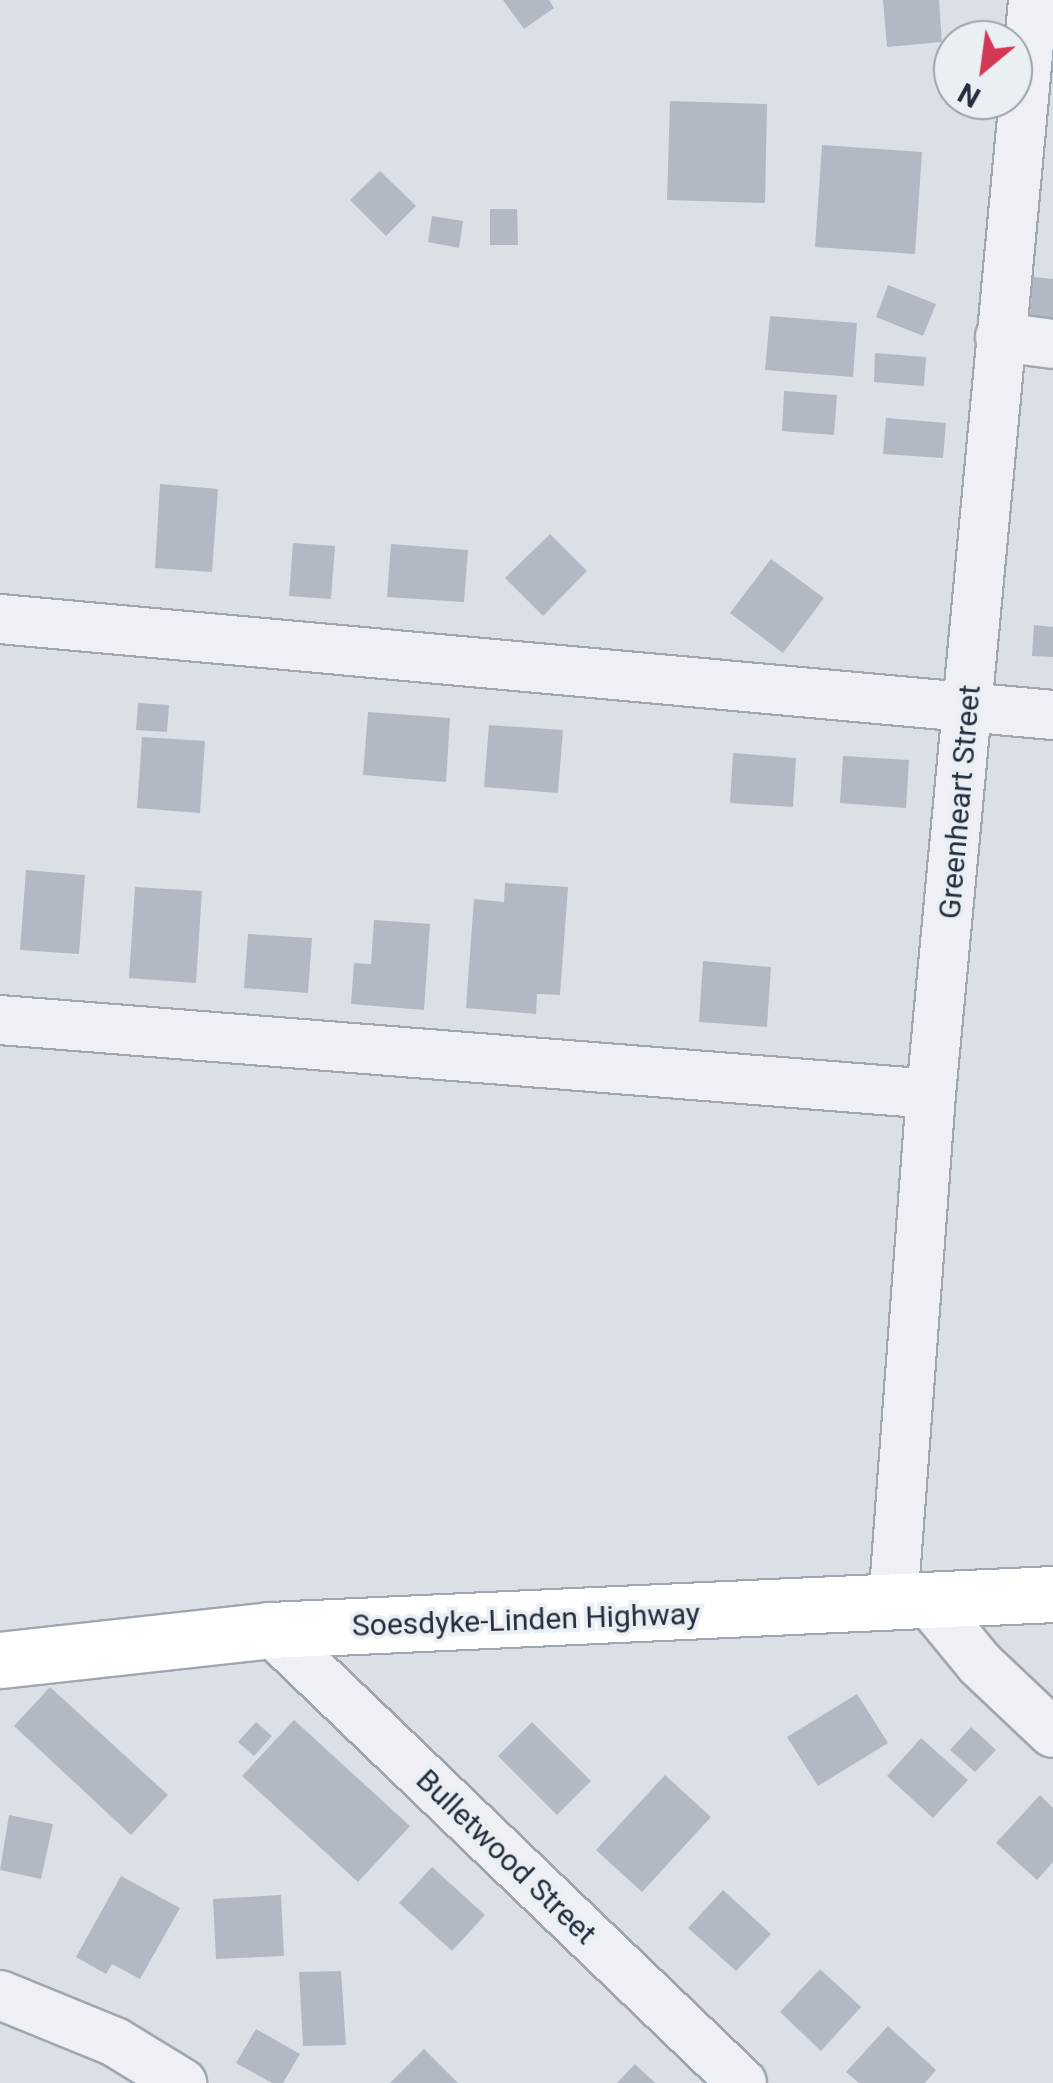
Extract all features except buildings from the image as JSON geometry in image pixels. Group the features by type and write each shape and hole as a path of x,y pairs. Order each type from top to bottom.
{"main road":[{"name":"Soesdyke-Linden Highway","path":"0,1660 270,1630 1053,1594"}],"street":[{"name":"Greenheart Street","path":"911,1603 932,1094 1033,0"},
{"path":"1000,337 1053,344"},
{"path":"0,620 1053,715"},
{"path":"0,1020 932,1094"},
{"path":"911,1603 1053,1733"},
{"name":"Bulletwood Street","path":"270,1630 742,2083"},
{"path":"0,1995 115,2042 182,2083"}]}
